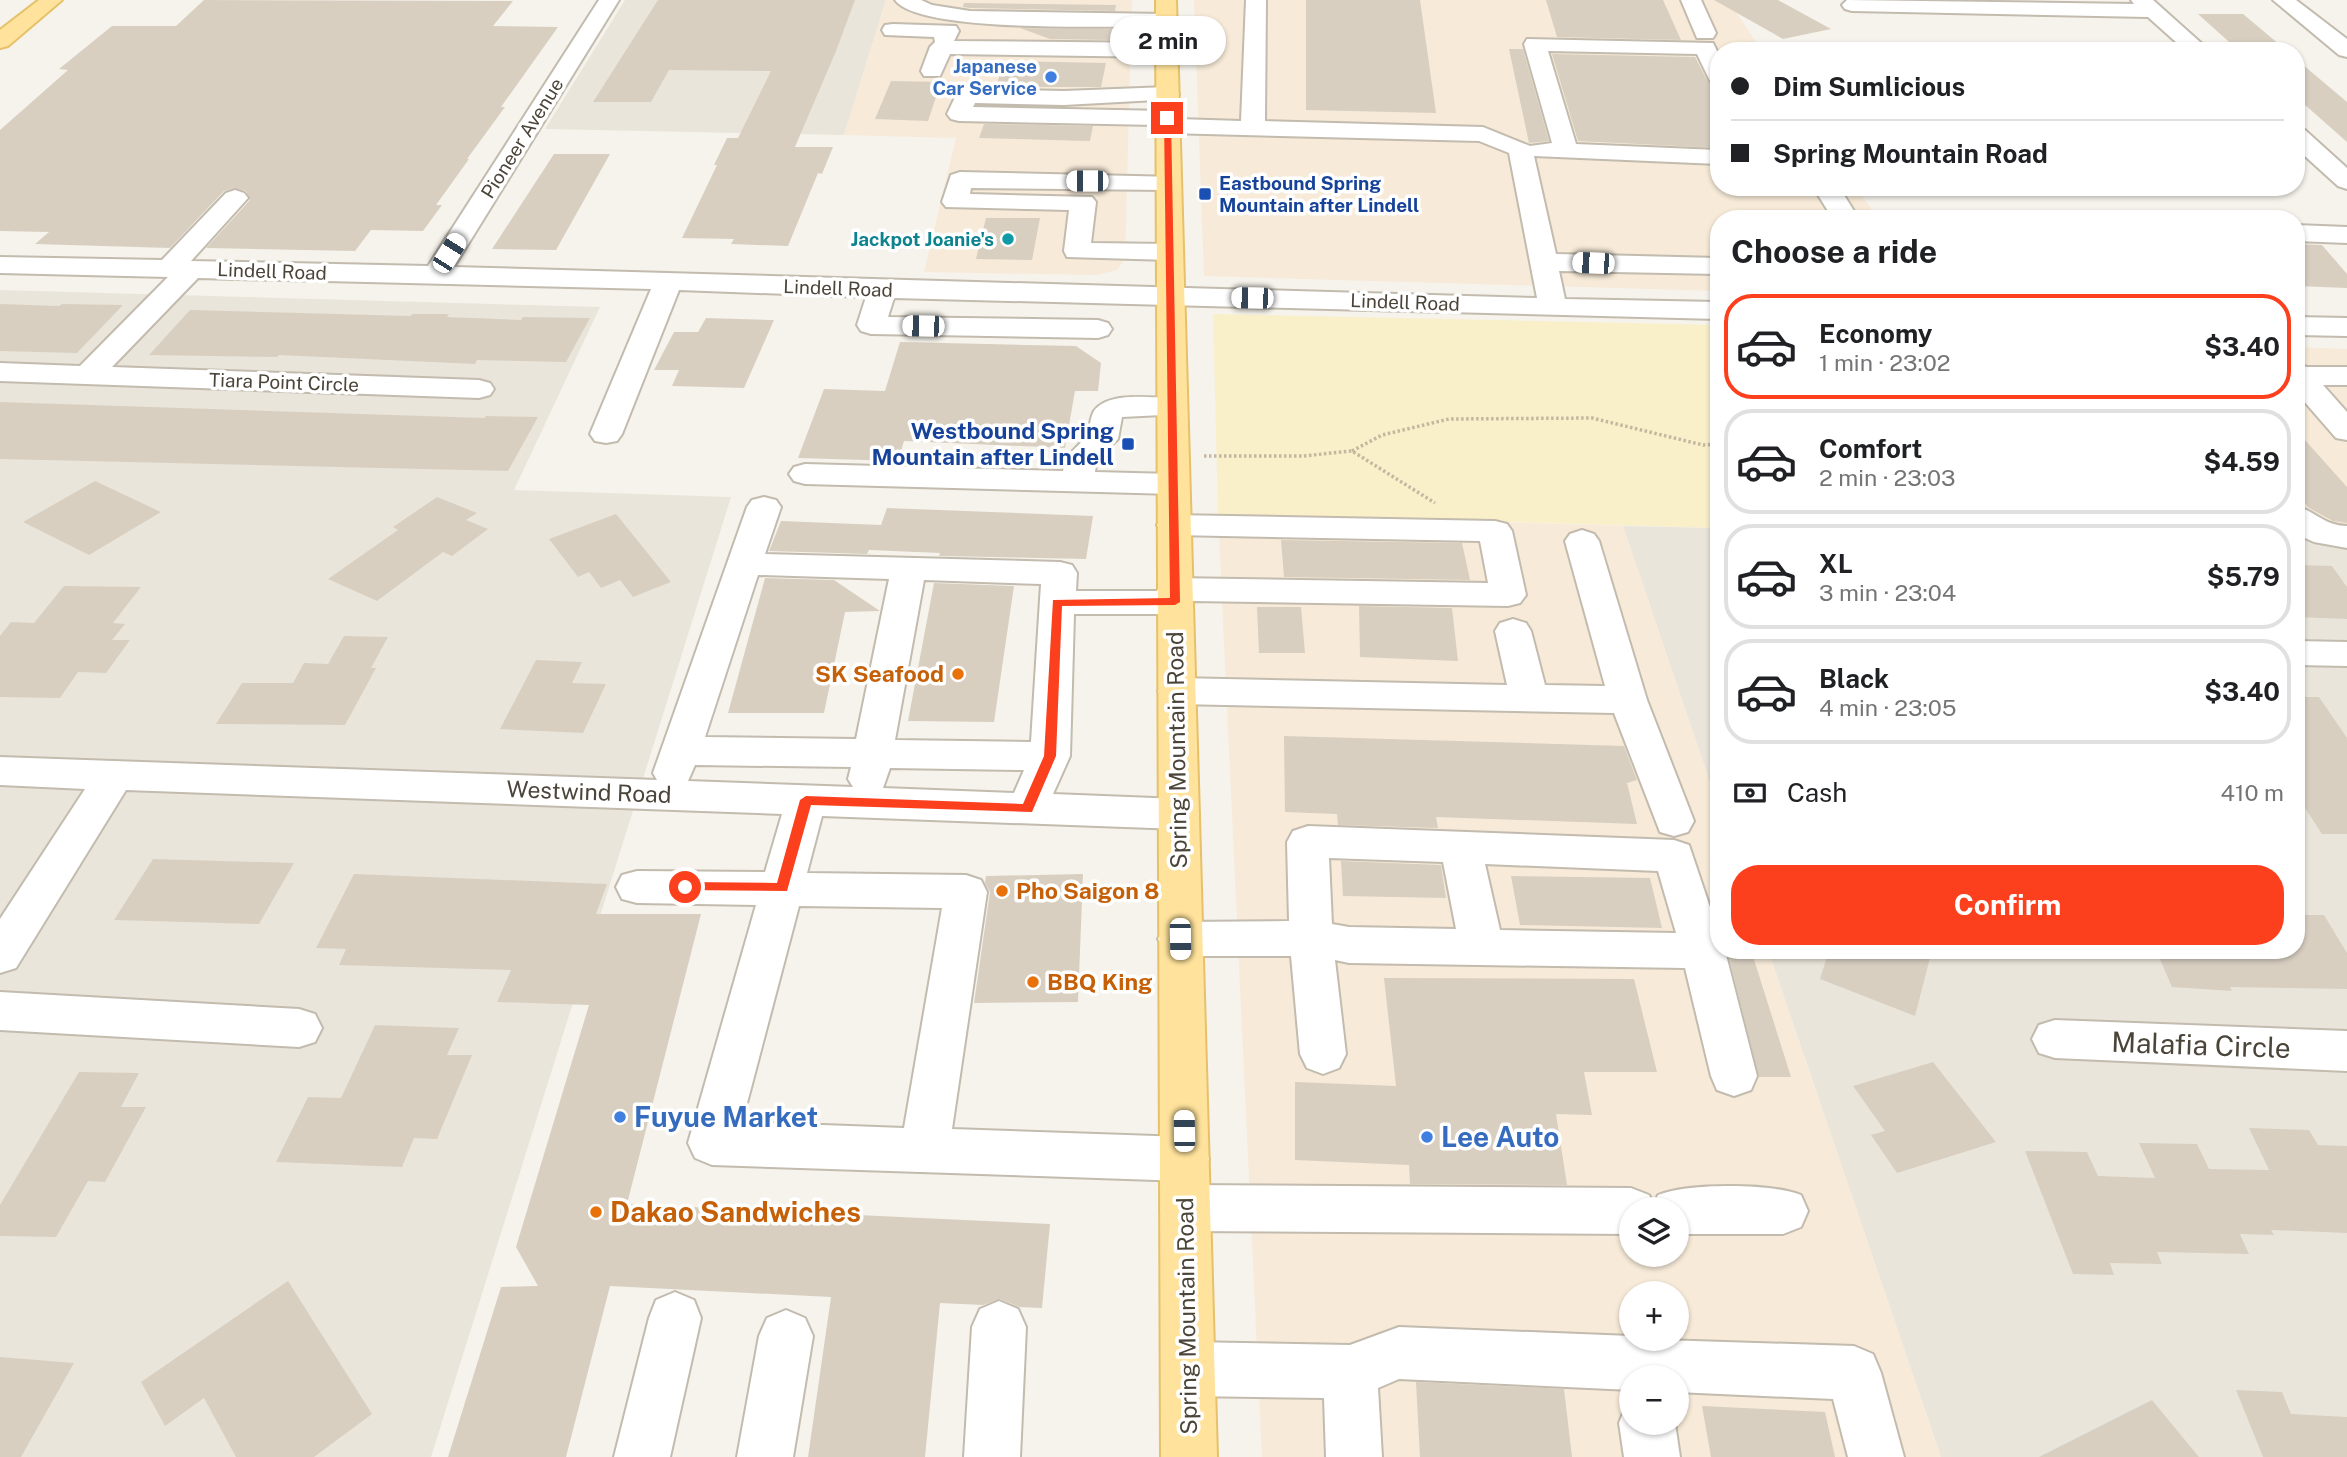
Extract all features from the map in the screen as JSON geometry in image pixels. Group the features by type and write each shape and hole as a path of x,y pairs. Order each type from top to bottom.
{"main road":[{"path":"0,41 52,0"},
{"name":"Spring Mountain Road","path":"1166,10 1189,1457"}],"street":[{"name":"Pioneer Avenue","path":"435,276 609,0"},
{"path":"905,0 928,11 970,17 1166,10"},
{"path":"1253,128 1256,0"},
{"path":"1691,0 1705,33"},
{"path":"2283,0 2347,50"},
{"path":"1852,5 2147,5 2189,42"},
{"path":"1006,48 1010,24"},
{"path":"1097,49 1101,27"},
{"path":"893,30 948,31 932,71"},
{"path":"1566,151 1535,44 1705,48 1710,59"},
{"path":"941,47 1167,50"},
{"path":"1167,113 959,114 966,96 1064,97 1167,113 1253,128 1483,134 1522,159 1710,173"},
{"path":"2305,143 2347,181"},
{"path":"1522,159 1566,151 1710,157"},
{"path":"1522,159 1553,306"},
{"path":"1168,182 1085,192 1077,251 1169,252"},
{"path":"89,374 180,269 235,198"},
{"path":"2305,233 2347,235"},
{"path":"1544,261 1710,266"},
{"name":"Lindell Road","path":"0,265 592,278 883,289 1710,311"},
{"path":"606,433 668,282"},
{"path":"883,289 871,325 1098,329"},
{"path":"1053,329 1062,293"},
{"path":"2305,326 2347,327"},
{"name":"Tiara Point Circle","path":"0,372 479,389"},
{"path":"2305,375 2347,376"},
{"path":"2305,383 2344,424"},
{"path":"1077,481 1082,456 1102,439 1104,416 1110,411 1115,408 1172,407"},
{"path":"805,474 1077,481 1173,470"},
{"path":"666,795 764,507"},
{"path":"1057,603 1175,595 1508,595 1495,531 1174,525"},
{"path":"2305,525 2331,537 2347,537"},
{"path":"1582,541 1628,700 1674,821"},
{"path":"745,564 1060,573 1050,756 1027,809"},
{"path":"863,803 909,568"},
{"path":"1513,631 1530,698"},
{"path":"2305,653 2347,654"},
{"path":"1177,691 1628,700"},
{"path":"681,751 1050,756"},
{"name":"Westwind Road","path":"0,771 1179,814"},
{"path":"0,956 115,775"},
{"path":"806,800 712,1143 1185,1159"},
{"path":"1323,1054 1311,938 1308,842 1674,856 1703,951 1734,1076"},
{"path":"1461,847 1482,948"},
{"path":"637,887 782,887 966,892 925,1150"},
{"path":"1180,939 1311,938 1349,945 1703,951"},
{"path":"0,1011 299,1028"},
{"name":"Malafia Circle","path":"2055,1039 2347,1051"},
{"path":"1185,1208 1619,1211"},
{"path":"1689,1211 1783,1212"},
{"path":"642,1457 675,1318"},
{"path":"992,1457 999,1327"},
{"path":"765,1457 786,1336"},
{"path":"1188,1369 1350,1372 1399,1353 1619,1369"},
{"path":"1689,1371 1854,1373 1876,1457"},
{"path":"1350,1372 1354,1457"},
{"path":"1649,1435 1652,1457"}],"path":[{"path":"1173,470 1352,451 1382,435 1450,419 1592,418 1710,445"},
{"path":"1352,451 1436,504"}],"shaded area":[{"path":"625,0 886,0 844,135 545,129"},
{"path":"886,0 1132,0 1125,259 1117,270 1096,275 924,272 956,138 844,135"},
{"path":"1194,0 1728,0 1756,42 1710,42 1710,196 1862,196 1872,210 1710,210 1710,291 1204,276"},
{"path":"0,290 600,307 514,490 731,497 431,1457 0,1457"},
{"path":"2305,347 2347,349 2347,542 2305,540"},
{"path":"1218,514 1623,526 1710,782 1710,959 1771,959 1941,1457 1262,1457"},
{"path":"1623,526 1710,528 1710,782"},
{"path":"2305,540 2347,542 2347,1457 1941,1457 1771,959 2305,959"}],"sand":[{"path":"1213,314 1710,325 1710,528 1218,514"}],"building":[{"path":"204,0 513,1 493,26 558,27 436,205 442,205 423,231 371,230 355,251 206,248 250,200 246,191 234,188 224,191 170,248 35,244 49,232 0,231 0,130 68,70 59,69 112,26 176,26"},
{"path":"658,0 855,0 795,147 833,147 822,174 818,173 788,246 731,244 734,239 682,238 727,138 738,138 771,71 669,70 651,102 593,102"},
{"path":"1306,0 1420,0 1436,113 1306,110"},
{"path":"1546,0 1663,0 1681,40 1557,37"},
{"path":"1714,0 1778,0 1831,29 1783,39"},
{"path":"964,3 1116,5 1115,11 970,8 963,7"},
{"path":"2198,14 2243,14 2276,42 2229,42"},
{"path":"1020,28 1112,29 1111,40 1050,39"},
{"path":"1509,49 1523,49 1549,141 1529,143"},
{"path":"1552,54 1695,57 1710,83 1710,148 1578,141"},
{"name":"Japanese Car Service","path":"1004,61 1106,63 1101,87 996,87"},
{"path":"2305,67 2347,102 2347,142 2305,105"},
{"path":"891,81 941,82 928,121 875,119"},
{"path":"984,124 1093,126 1090,141 979,138"},
{"path":"554,154 610,154 556,250 492,249"},
{"name":"Jackpot Joanie's","path":"986,218 1040,218 1032,260 976,259"},
{"path":"2305,244 2322,245 2347,274 2347,288 2305,286"},
{"path":"0,304 123,305 77,353 0,351"},
{"path":"190,310 411,316 449,314 447,317 521,320 523,317 590,318 566,362 477,360 475,364 279,355 149,355"},
{"path":"706,318 774,320 744,388 672,386 679,370 654,370 674,332 698,332"},
{"path":"900,342 1076,346 1101,363 1098,391 1075,391 1065,448 904,441 898,461 798,458 824,389 885,391"},
{"path":"0,402 485,418 538,417 508,471 0,459"},
{"path":"2305,440 2347,487 2347,523 2333,521 2305,503"},
{"path":"95,481 161,512 89,555 23,522"},
{"path":"437,497 477,513 466,520 488,529 452,556 443,552 377,601 328,579 398,530 393,527"},
{"path":"887,508 1093,516 1086,559 939,556 940,553 869,550 867,554 769,551 781,521 881,525"},
{"path":"616,514 671,582 633,597 620,580 601,588 589,572 578,577 549,539"},
{"path":"1281,540 1462,543 1470,580 1284,577"},
{"path":"2305,565 2332,566 2347,587 2347,619 2305,617"},
{"path":"765,578 834,580 880,611 845,612 824,713 728,713"},
{"name":"SK Seafood","path":"934,583 1014,586 994,722 908,721"},
{"path":"64,586 141,587 113,623 125,624 112,640 130,640 106,673 78,672 60,698 0,697 0,636 11,622 34,623"},
{"path":"1359,606 1452,608 1458,661 1360,657"},
{"path":"1257,607 1301,607 1305,653 1259,653"},
{"path":"344,636 388,637 371,668 376,668 345,725 216,724 242,683 293,683 304,663 328,664"},
{"path":"536,660 582,662 572,683 606,684 583,733 500,729"},
{"path":"2305,697 2319,697 2347,738 2347,834 2322,834 2305,808"},
{"path":"1284,736 1624,746 1637,780 1627,783 1637,824 1436,817 1438,828 1338,825 1337,814 1285,812"},
{"path":"153,859 294,863 259,924 114,920"},
{"path":"1341,861 1441,865 1446,898 1343,896"},
{"path":"354,874 607,884 596,914 701,914 627,1204 1050,1224 1042,1308 1019,1307 1000,1299 983,1305 940,1303 925,1457 808,1457 831,1297 610,1286 566,1457 448,1457 501,1287 538,1286 516,1247 589,1005 497,1002 511,970 339,965 346,949 316,948"},
{"path":"1083,874 1078,1002 974,1003 990,892 985,883 986,876"},
{"path":"1511,876 1650,878 1662,928 1520,925"},
{"path":"2305,915 2324,915 2347,953 2347,989 2230,987 2232,991 2172,987 2160,959 2305,959"},
{"path":"1729,959 1754,959 1791,1077 1759,1077"},
{"path":"1826,959 1930,959 1915,1016 1820,979"},
{"path":"1384,978 1634,979 1657,1072 1584,1072 1592,1115 1556,1114 1567,1185 1410,1184 1409,1165 1295,1160 1295,1082 1396,1086"},
{"path":"375,1025 459,1028 447,1055 472,1055 437,1139 414,1138 402,1167 276,1162 308,1097 341,1098"},
{"path":"1933,1062 1996,1142 1897,1173 1871,1135 1885,1131 1853,1086"},
{"path":"79,1072 139,1073 121,1107 146,1107 105,1182 88,1181 56,1237 0,1236 0,1205"},
{"path":"2249,1128 2309,1130 2318,1145 2347,1146 2347,1233 2271,1230 2274,1235 2240,1234 2249,1254 2157,1252 2162,1264 2110,1263 2114,1275 2073,1274 2025,1151 2087,1152 2098,1176 2155,1178 2139,1143 2197,1144 2209,1169 2269,1170"},
{"path":"288,1281 372,1414 314,1457 236,1457 204,1398 165,1426 141,1382"},
{"path":"0,1357 74,1363 21,1457 0,1457"},
{"path":"1416,1382 1564,1389 1572,1457 1420,1457"},
{"path":"2236,1390 2282,1392 2291,1414 2347,1417 2347,1457 2263,1457"},
{"path":"2152,1400 2199,1457 2039,1457"},
{"path":"1702,1406 1825,1412 1835,1457 1711,1457"}],"place":[{"name":"Japanese Car Service","path":"1051,77"},
{"name":"Eastbound Spring Mountain after Lindell","path":"1205,194"},
{"name":"Jackpot Joanie's","path":"1008,239"},
{"name":"Westbound Spring Mountain after Lindell","path":"1128,444"},
{"name":"SK Seafood","path":"958,674"},
{"name":"Pho Saigon 8","path":"1002,891"},
{"name":"BBQ King","path":"1033,982"},
{"name":"Fuyue Market","path":"620,1117"},
{"name":"Lee Auto","path":"1427,1137"},
{"name":"Dakao Sandwiches","path":"596,1212"}],"route":[{"path":"685,887 782,887 806,800 1027,809 1050,756 1057,603 1175,602 1167,118"}]}
